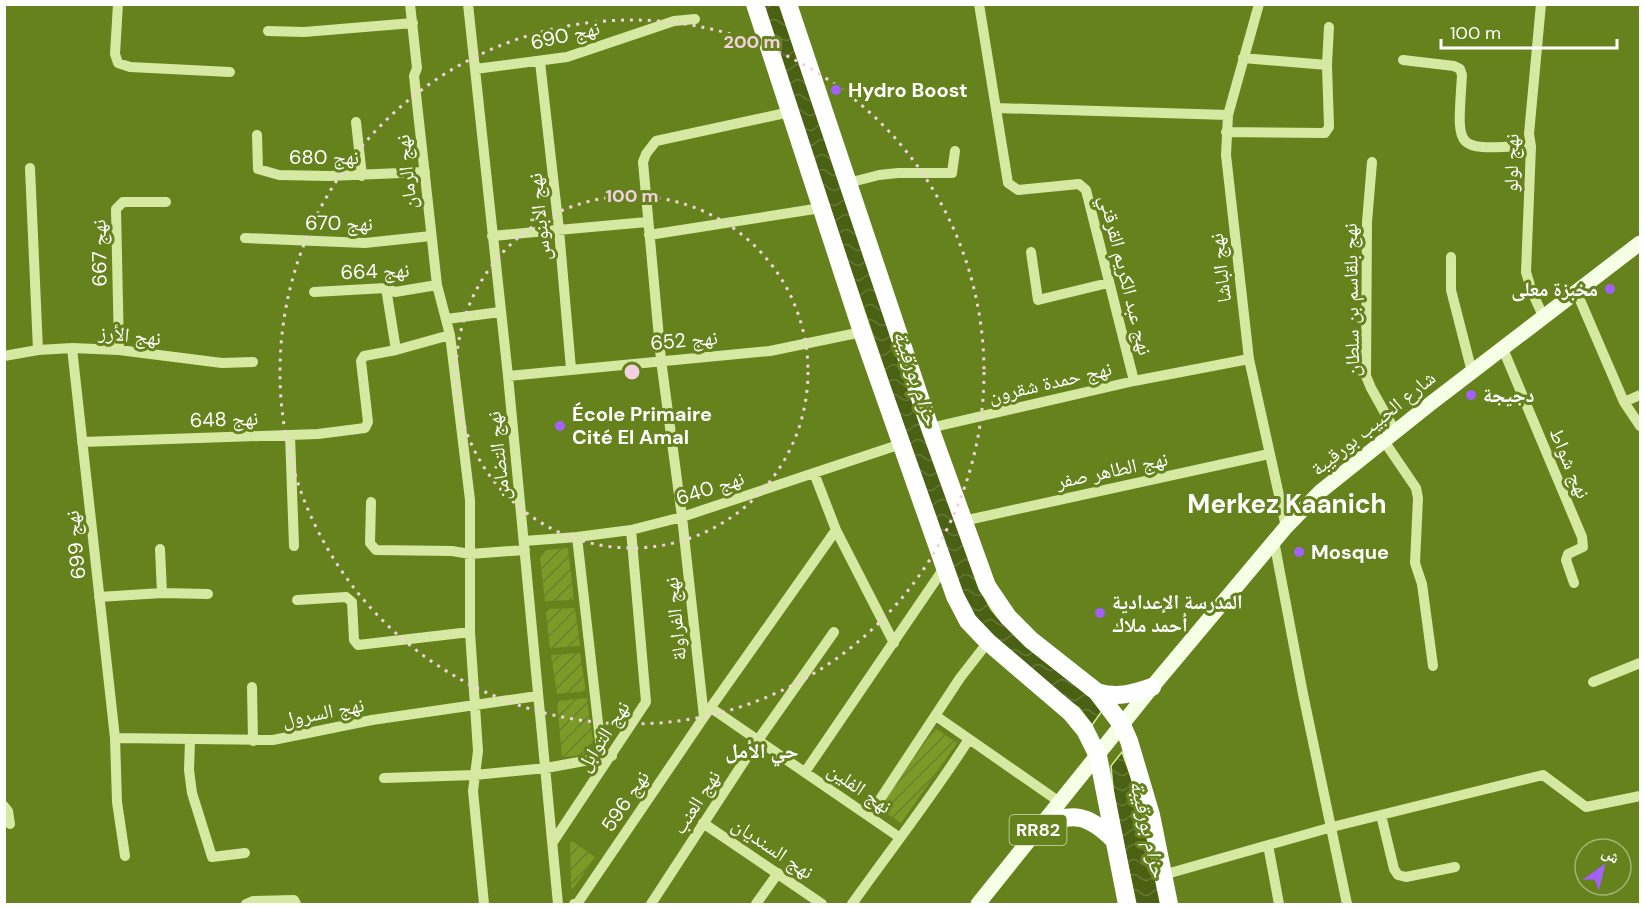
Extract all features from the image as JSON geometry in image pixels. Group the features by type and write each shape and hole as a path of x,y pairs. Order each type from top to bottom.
{"highway":[{"path":"755,4 862,332 955,597 968,621 988,642 1071,713 1085,730 1098,756 1127,904"},
{"path":"788,4 930,428 987,586 999,606 1031,640 1097,692 1122,725 1143,786 1169,904"},
{"path":"1097,692 1110,696 1124,696 1152,687"},
{"path":"1041,826 1062,817 1077,816 1100,827 1114,840"}],"main road":[{"name":"شارع الحبيب بورقيبة","path":"1098,756 1152,687 1286,527 1321,491 1641,243"},
{"name":"RR82","path":"978,904 1098,756"}],"street":[{"path":"118,4 115,54 118,63 130,67 230,72"},
{"name":"نهج الرمان","path":"410,4 417,68 414,76 431,236 437,285 450,335 470,500 471,632 478,751 473,791 484,904"},
{"name":"نهج التضامن","path":"468,4 508,376 558,904"},
{"name":"نهج عبد الكريم القرقني","path":"980,4 1008,183 1018,190 1079,184 1086,190 1134,381"},
{"name":"نهج الباشا","path":"1259,4 1228,115 1227,179 1249,359 1286,527"},
{"name":"نهج لولو","path":"1541,4 1529,134 1531,146 1526,272 1544,318"},
{"name":"نهج 690","path":"475,69 567,57 674,21 695,19"},
{"path":"268,32 304,32 413,22"},
{"path":"1227,132 1325,133 1329,127 1329,27"},
{"path":"1243,58 1328,65"},
{"path":"1402,60 1454,66 1460,69 1462,75 1459,128 1461,139 1467,145 1481,148 1531,146"},
{"name":"نهج الأبنوس","path":"540,62 559,230 571,369"},
{"path":"996,108 1228,115"},
{"name":"نهج الفراولة","path":"704,717 682,517 661,360 644,162 646,154 656,141 790,112"},
{"path":"356,122 362,176"},
{"name":"نهج 680","path":"257,135 256,162 258,168 265,171 289,175 362,176 425,172"},
{"path":"848,183 898,173 952,174 954,151"},
{"name":"نهج بلقاسم بن سلطان","path":"1372,162 1367,222 1366,376 1390,436 1416,488 1418,498 1415,563 1422,584 1433,666"},
{"path":"30,168 38,350"},
{"name":"نهج 667","path":"119,350 116,209 123,202 166,202"},
{"path":"649,234 821,208"},
{"path":"492,236 648,222"},
{"name":"نهج 670","path":"245,238 365,243 431,236"},
{"path":"1031,252 1038,300 1108,283"},
{"path":"1451,257 1451,290 1472,372"},
{"name":"نهج 664","path":"314,292 386,288 395,292 437,285"},
{"path":"386,288 396,350 450,335"},
{"path":"1577,293 1624,402 1641,426"},
{"path":"447,319 500,312"},
{"name":"نهج 652","path":"508,376 770,351 862,332"},
{"name":"نهج الأرز","path":"4,356 38,350 72,348 119,350 214,363 253,362"},
{"name":"نهج 699","path":"72,348 115,738 117,802 125,856"},
{"name":"نهج شواط","path":"1503,349 1582,537 1583,547 1568,554 1566,560 1574,584"},
{"name":"نهج 648","path":"82,442 318,434 366,428 368,422 361,361 364,356 396,350"},
{"name":"نهج حمدة شقرون","path":"930,428 1134,381 1249,359"},
{"path":"1624,402 1641,395"},
{"path":"290,435 294,546"},
{"name":"نهج 640","path":"371,502 370,543 376,550 452,551 470,554 631,530 682,517 902,444"},
{"name":"نهج الطاهر صفر","path":"963,521 1269,454"},
{"path":"814,473 837,530 894,643"},
{"name":"نهج التوابل","path":"553,842 607,757 646,702 631,530"},
{"name":"نهج 596","path":"576,904 704,717 837,530"},
{"path":"384,778 475,775 546,768 607,757 577,537"},
{"path":"1274,542 1347,904"},
{"path":"160,549 162,593"},
{"path":"805,772 944,568"},
{"path":"99,597 162,593 208,594"},
{"path":"297,600 346,597 352,602 354,640 358,645 471,632"},
{"name":"نهج العنب","path":"651,904 758,740 834,632"},
{"path":"869,816 960,678 988,642"},
{"path":"1593,682 1641,663"},
{"path":"252,687 253,741"},
{"name":"نهج السرول","path":"115,738 273,740 372,720 537,696"},
{"name":"نهج الفلين","path":"711,708 899,837"},
{"path":"936,716 1060,803"},
{"path":"852,904 942,781 969,739"},
{"path":"190,740 189,770 192,793 212,857 245,853"},
{"path":"1163,875 1332,827 1543,774 1586,807 1641,796"},
{"path":"4,806 8,811 11,824"},
{"path":"1381,815 1394,869 1398,875 1406,877 1455,867"},
{"name":"نهج السنديان","path":"703,823 822,904"},
{"path":"1268,845 1279,904"},
{"path":"756,904 778,873"},
{"path":"246,904 253,901 294,900 296,904"}],"shaded area":[{"path":"568,548 574,600 545,601 540,558 546,550"},
{"path":"575,608 580,646 550,648 546,613 549,609"},
{"path":"580,653 586,691 557,694 551,655"},
{"path":"587,698 593,742 583,755 562,757 557,701"},
{"path":"935,728 957,743 901,823 879,808"},
{"path":"572,841 595,857 573,889 571,888 570,844"}],"water":[{"path":"761,5 780,5 979,587 998,618 1090,696 1102,711 1092,725 1079,708 977,622 955,579"},
{"path":"1122,752 1138,796 1162,904 1136,904 1114,800 1111,766"}],"place":[{"name":"Hydro Boost","path":"836,90"},
{"name":"مخبزة معلى","path":"1610,289"},
{"name":"دجيجة","path":"1471,395"},
{"name":"École Primaire Cité El Amal","path":"560,426"},
{"name":"Mosque","path":"1299,552"},
{"name":"المدرسة الإعدادية أحمد ملاك","path":"1100,613"}],"district":[{"name":"Merkez Kaanich","path":"1287,504"},
{"name":"حي الأمل","path":"762,751"}],"water label":[{"name":"حزام بورقيبة","path":"916,378"},
{"name":"حزام بورقيبة","path":"1148,829"}]}
